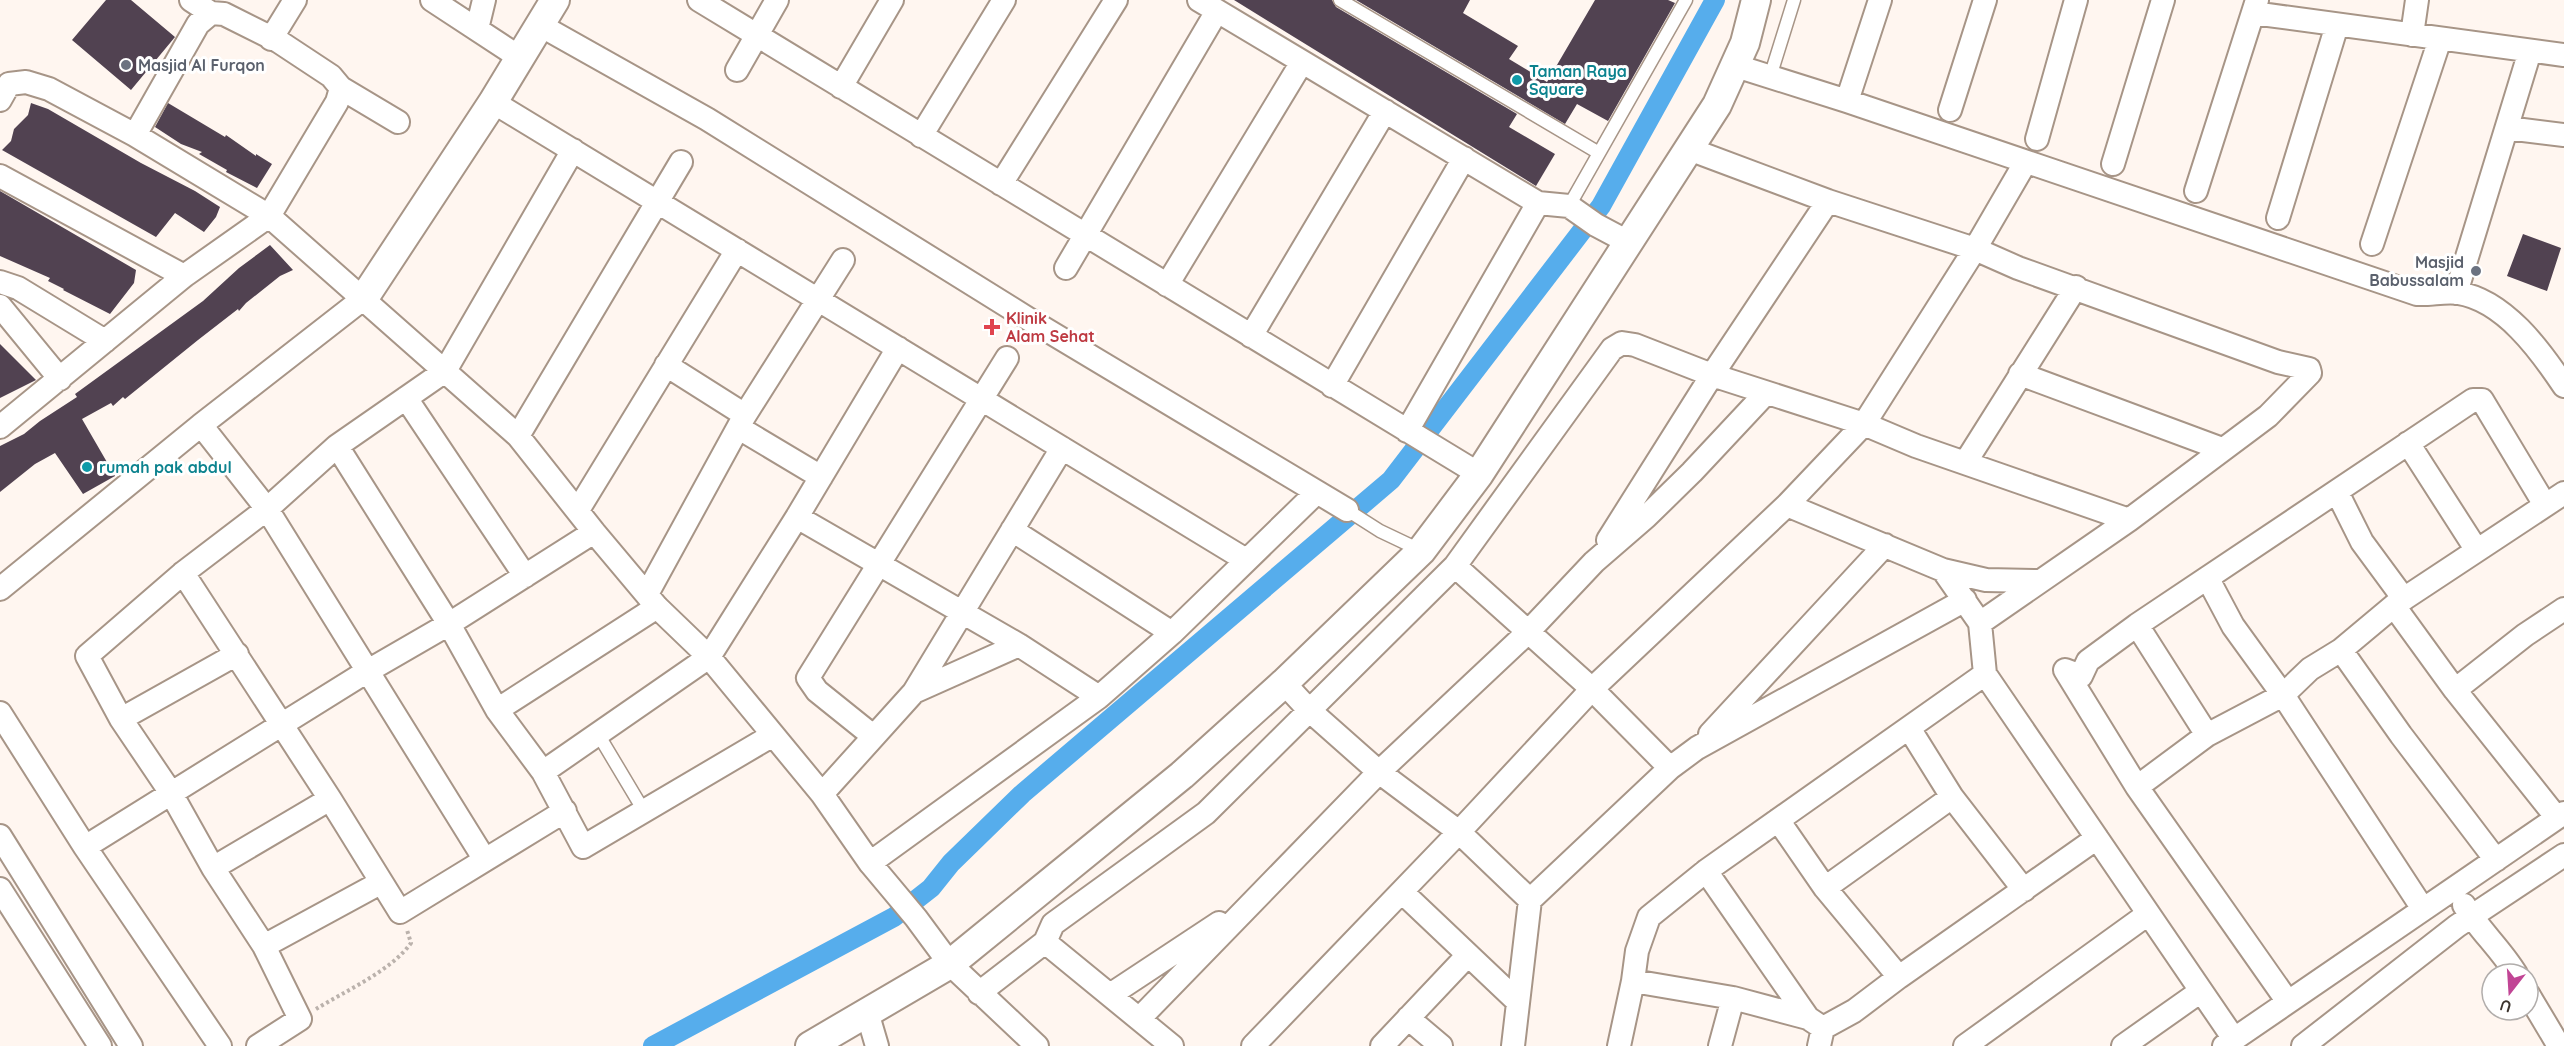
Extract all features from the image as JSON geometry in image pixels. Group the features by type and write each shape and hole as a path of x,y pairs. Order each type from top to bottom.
{"street":[{"path":"191,0 211,13 224,14 278,41 331,76 341,88 398,122"},
{"path":"271,39 295,0"},
{"path":"432,0 519,57"},
{"path":"0,589 201,425 364,298 493,102 538,24 555,0"},
{"path":"699,0 1479,474"},
{"path":"737,70 777,0"},
{"path":"841,87 892,0"},
{"path":"921,136 1004,0"},
{"path":"1001,184 1116,0"},
{"path":"810,1046 950,964 1182,775 1284,683 1421,550 1479,474 1717,105 1745,43 1756,0"},
{"path":"1847,101 1880,0"},
{"path":"1950,110 1985,0"},
{"path":"2037,139 2076,0"},
{"path":"2113,164 2163,0"},
{"path":"2412,35 2417,0"},
{"path":"477,29 480,2"},
{"path":"1066,268 1208,5 1538,203 1582,215 1628,242"},
{"path":"2196,191 2255,7 2337,25 2564,55"},
{"path":"135,135 198,24 211,13"},
{"path":"538,24 707,119 1030,320 1347,510"},
{"path":"2278,218 2337,25"},
{"path":"2372,244 2440,39"},
{"path":"2456,293 2530,51"},
{"path":"1167,285 1302,62"},
{"path":"1734,65 2417,294 2456,293 2479,298 2506,316 2552,367 2564,386"},
{"path":"0,100 9,84 26,82 48,89 135,135 269,216 518,436 594,532 652,600 709,657 822,794 870,863 916,918 950,964 1037,1046"},
{"path":"0,427 184,276 269,216 337,102 341,88"},
{"path":"493,102 1246,560"},
{"path":"1251,336 1385,111"},
{"path":"2507,128 2564,135"},
{"path":"1689,149 1828,201 1975,249 2018,268 2076,287 2278,362 2309,369 2310,373 2268,416 2129,520 2038,581 1980,624"},
{"path":"258,1046 300,1019 264,946 213,868 171,793 121,719 87,656 183,573 267,508 337,446 445,371 573,150"},
{"path":"1332,386 1464,158"},
{"path":"518,436 681,162"},
{"path":"1253,1046 1460,832 1592,689 1787,505 1864,424 1975,249 2025,163"},
{"path":"0,176 184,276"},
{"path":"1594,562 1712,375 1828,201"},
{"path":"1417,437 1538,203"},
{"path":"578,510 737,250"},
{"path":"497,710 652,600 742,422 843,260"},
{"path":"0,282 18,288 105,341"},
{"path":"1965,463 2076,287"},
{"path":"0,306 60,379"},
{"path":"979,993 1045,942 1053,924 1206,813 1455,567 1612,349 1622,344 1635,345 1712,375 1864,424 1916,446 2129,520"},
{"path":"543,772 709,657 797,517 898,348"},
{"path":"873,736 817,692 808,678 1006,358"},
{"path":"666,365 821,477"},
{"path":"2020,374 2222,449"},
{"path":"1139,1018 1379,772 1527,633 1594,562 1647,516 1692,472 1766,393"},
{"path":"406,398 525,576"},
{"path":"2137,787 2207,735 2283,695 2310,669 2341,650 2399,602 2554,499 2482,400 2473,400 2137,625 2088,660 2081,676 2065,670 2137,787 2288,1002"},
{"path":"201,425 267,508 366,672 485,860"},
{"path":"2408,443 2476,549"},
{"path":"337,446 449,624 497,710 543,772 583,847 773,735"},
{"path":"822,794 914,692 1062,448"},
{"path":"870,863 1099,697 1172,633 1317,492"},
{"path":"1943,570 1980,624 1985,674 2201,991 2229,1042 2560,816 2455,690 2362,542 2337,492"},
{"path":"1787,505 1943,570 1986,580 2038,581"},
{"path":"797,517 1019,645 1099,697"},
{"path":"1012,530 1172,633"},
{"path":"85,847 281,724 449,624 594,532"},
{"path":"1697,748 1885,545"},
{"path":"1455,567 1476,583 1527,633 1592,689 1670,768"},
{"path":"183,573 330,799 400,912 565,811"},
{"path":"2208,579 2234,626 2283,695 2423,909"},
{"path":"1513,1046 1530,900 1670,768 1697,748 1965,600"},
{"path":"2455,690 2525,635 2564,609"},
{"path":"2137,625 2207,735"},
{"path":"914,692 1019,645"},
{"path":"2341,650 2401,735 2496,860"},
{"path":"121,719 237,654"},
{"path":"1619,1046 1637,951 1649,917 1706,871 1985,674"},
{"path":"1284,683 1310,710 1379,772 1460,832 1530,900"},
{"path":"0,713 85,847 220,1046"},
{"path":"1909,728 1952,797 2024,890"},
{"path":"1826,888 1952,797"},
{"path":"213,868 330,799"},
{"path":"1778,820 1826,888 1899,977"},
{"path":"0,836 131,1046"},
{"path":"1633,981 1733,998 1816,1031 1854,1011 2097,838"},
{"path":"2303,1046 2457,926 2564,855"},
{"path":"1706,871 1816,1031"},
{"path":"264,946 380,883"},
{"path":"2455,888 2471,917 2504,953 2509,962"},
{"path":"0,889 100,1046"},
{"path":"1402,892 1517,1001"},
{"path":"1110,995 1255,899"},
{"path":"1965,1046 2148,914"},
{"path":"31,937 53,923"},
{"path":"1045,942 1172,1046"},
{"path":"1382,1046 1467,956"},
{"path":"2123,1046 2201,991"},
{"path":"1720,1046 1733,998"},
{"path":"867,1012 877,1046"},
{"path":"2540,1014 2559,1046"},
{"path":"1408,1018 1441,1046"}],"lane":[{"path":"1340,0 1599,153"},
{"path":"1582,215 1599,153 1686,0"},
{"path":"1770,77 1794,0"},
{"path":"1347,510 1380,531 1421,550"},
{"path":"598,734 644,811"}],"path":[{"path":"300,1019 387,966 405,952 411,944 400,912"}],"building":[{"name":"Masjid Al Furqon","path":"106,0 131,0 175,37 131,90 72,40"},
{"path":"1234,0 1332,0 1336,7 1517,114 1509,127 1555,154 1536,186"},
{"path":"1356,0 1470,0 1463,13 1518,46 1509,59 1547,82 1595,0 1668,0 1675,3 1608,121 1577,104 1565,124"},
{"path":"31,103 48,109 141,163 195,191 220,207 216,217 204,232 175,213 156,237 2,150 11,141 14,129 28,115"},
{"path":"168,103 272,164 257,188 226,172 227,170 199,154 202,152 181,144 155,127"},
{"path":"0,191 136,270 134,283 110,314 48,281 50,278 0,256"},
{"path":"2523,234 2561,248 2547,291 2507,276"},
{"path":"270,245 293,270 280,276 239,311 238,309 125,399 123,397 113,406 111,403 82,419 115,476 83,494 55,453 35,464 0,492 0,446 24,434 77,397 75,394 203,301 239,268"},
{"path":"0,344 36,380 0,398"}],"waterway":[{"path":"653,1046 894,917 931,888 951,863 1022,794 1391,480 1601,206 1715,0"}],"place":[{"name":"Masjid Al Furqon","path":"126,65"},
{"name":"Taman Raya Square","path":"1517,80"},
{"name":"Masjid Babussalam","path":"2476,271"},
{"name":"Klinik Alam Sehat","path":"992,327"},
{"name":"rumah pak abdul","path":"87,467"}]}
